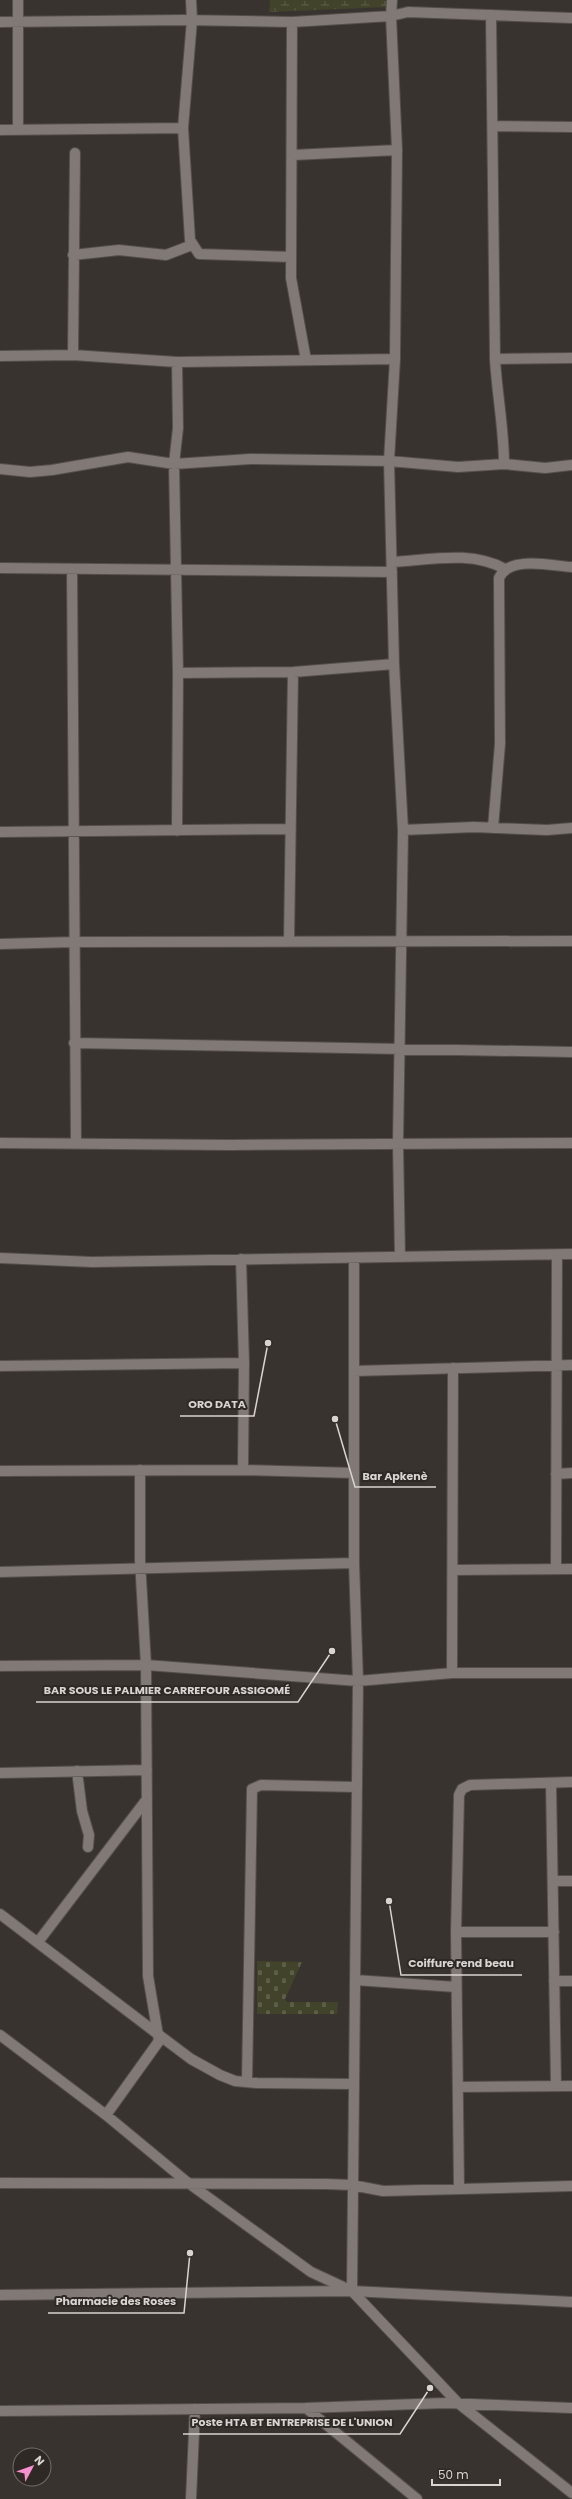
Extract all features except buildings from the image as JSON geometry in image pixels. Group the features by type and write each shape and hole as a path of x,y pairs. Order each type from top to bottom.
{"street":[{"path":"18,0 18,130"},
{"path":"191,0 192,20 183,128 189,234 192,245 199,254 291,257"},
{"path":"392,0 391,16 397,150 395,359 389,461 394,664 403,830 400,942 401,1049 398,1144 400,1257"},
{"path":"0,22 192,20 292,22 391,16 408,12 572,18"},
{"path":"491,15 495,358 497,400 504,444 504,464"},
{"path":"292,22 293,155 291,278 306,360"},
{"path":"493,126 572,127"},
{"path":"0,130 183,128"},
{"path":"293,155 397,150"},
{"path":"74,355 73,255 75,153"},
{"path":"73,255 119,250 166,255 192,245"},
{"path":"0,356 74,355 177,362 395,359"},
{"path":"495,358 572,358"},
{"path":"177,362 178,428 174,464 178,673 177,831"},
{"path":"0,469 30,472 52,470 128,457 174,464 250,459 389,461 458,467 504,464 537,468 572,465"},
{"path":"0,568 176,570 392,567 471,557 491,561 506,569"},
{"path":"493,828 500,744 499,578 506,569 527,564 572,567"},
{"path":"72,569 73,942 76,1143"},
{"path":"178,673 293,672 394,664"},
{"path":"289,941 293,672"},
{"path":"403,830 493,828 540,830 572,828"},
{"path":"0,832 290,829"},
{"path":"0,944 73,942 572,941"},
{"path":"74,1043 572,1052"},
{"path":"0,1144 76,1143 230,1146 572,1143"},
{"path":"0,1258 92,1262 572,1254"},
{"path":"556,1569 557,1255"},
{"path":"352,2291 358,1680 354,1563 354,1258"},
{"path":"241,1260 244,1364 243,1470"},
{"path":"0,1366 244,1364"},
{"path":"354,1371 572,1365"},
{"path":"452,1673 453,1368"},
{"path":"106,2115 157,2045 159,2036 148,1976 146,1665 140,1470"},
{"path":"0,1471 243,1470 354,1473"},
{"path":"556,1474 572,1473"},
{"path":"0,1572 142,1570 354,1563"},
{"path":"453,1570 572,1569"},
{"path":"0,1666 146,1665 358,1680 452,1673 572,1673"},
{"path":"0,1772 147,1770"},
{"path":"77,1771 82,1811 89,1835 88,1847"},
{"path":"459,2189 456,1932 459,1795 462,1789 470,1785 572,1782"},
{"path":"551,1783 554,1881 556,2086"},
{"path":"247,2082 252,1790 261,1785 356,1786"},
{"path":"38,1942 147,1800"},
{"path":"554,1881 572,1881"},
{"path":"0,1914 159,2036 191,2059 220,2075 247,2082 353,2084"},
{"path":"456,1932 554,1932"},
{"path":"355,1980 456,1987"},
{"path":"554,1981 572,1981"},
{"path":"0,2035 106,2115 187,2182 311,2272 352,2291 458,2403 572,2493"},
{"path":"458,2087 572,2086"},
{"path":"0,2183 187,2182 352,2185 383,2191 572,2186"},
{"path":"0,2295 352,2291 572,2302"},
{"path":"0,2411 306,2408 458,2403 572,2408"},
{"path":"306,2408 417,2499"},
{"path":"191,2499 195,2409"}],"green space":[{"path":"270,0 388,0 387,7 269,12"},
{"path":"257,1961 302,1962 285,1999 287,2002 338,2002 337,2014 257,2014"}],"place":[{"name":"ORO DATA","path":"268,1343"},
{"name":"Bar Apkenè","path":"335,1419"},
{"name":"BAR SOUS LE PALMIER CARREFOUR ASSIGOMÉ","path":"332,1651"},
{"name":"Coiffure rend beau","path":"389,1901"},
{"name":"Pharmacie des Roses","path":"190,2253"},
{"name":"Poste HTA BT ENTREPRISE DE L'UNION","path":"430,2388"}]}
